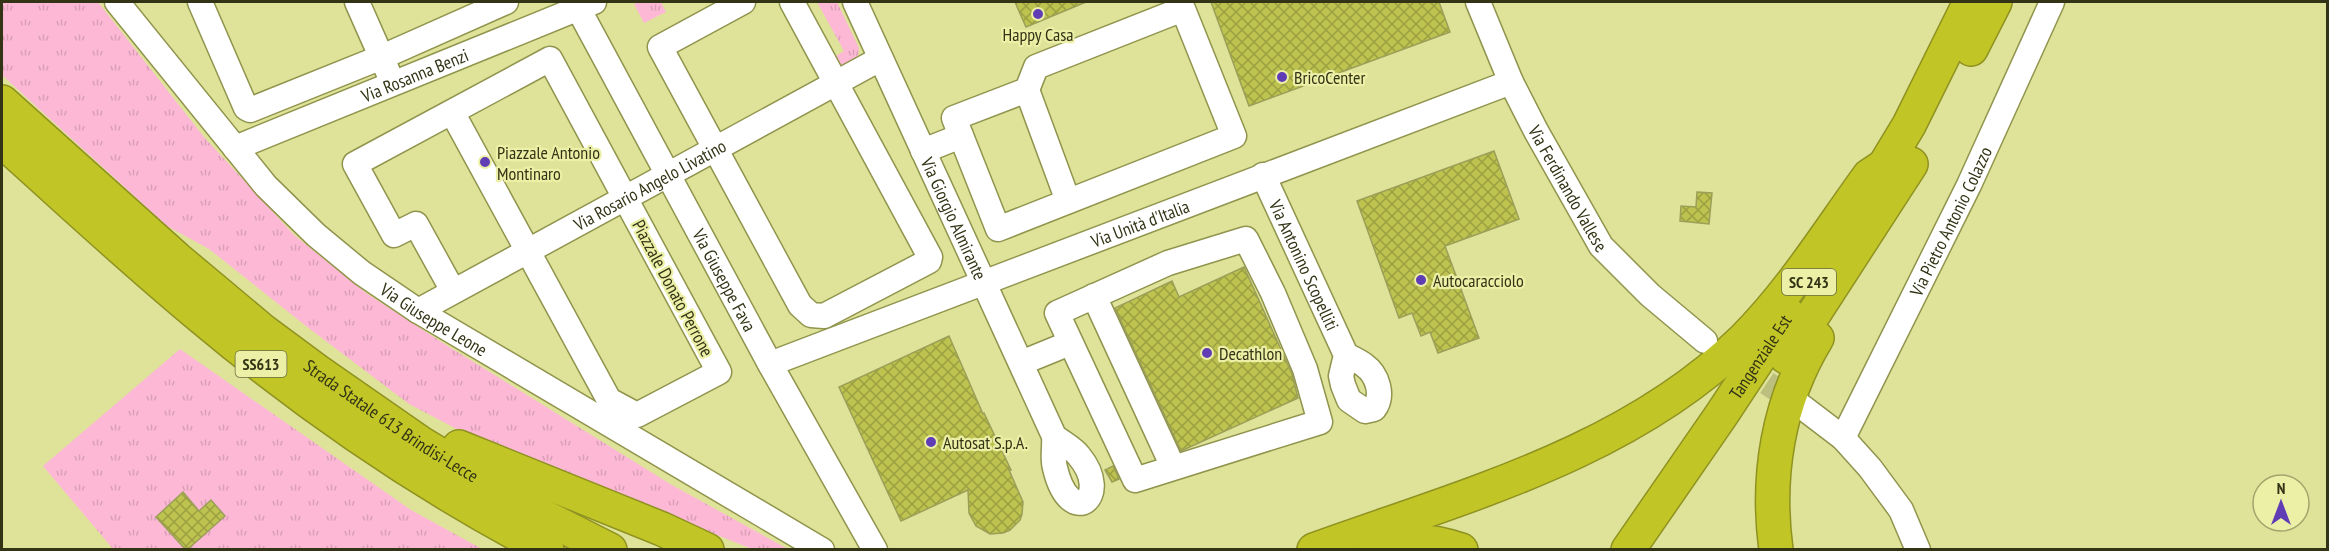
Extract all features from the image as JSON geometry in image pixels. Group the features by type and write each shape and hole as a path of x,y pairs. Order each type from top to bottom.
{"highway":[{"name":"Tangenziale Est","path":"1655,549 1744,421 1893,174 1908,125 1970,2"},
{"name":"Tangenziale Est","path":"1628,549 1893,174 1928,136 1995,2"},
{"name":"Strada Statale 613 Brindisi-Lecce","path":"2,102 177,259 263,331 317,372 422,444 535,512 610,549"},
{"name":"Strada Statale 613 Brindisi-Lecce","path":"2,141 200,316 306,399 422,479 547,549"},
{"path":"1314,549 1521,475 1577,452 1672,398 1743,339 1771,309 1869,176 1893,174 1881,231 1807,353 1794,383 1774,454 1772,490 1776,549"},
{"path":"177,259 202,271 294,342 403,416 449,442 662,528 707,549"},
{"path":"422,479 447,505 526,549"},
{"path":"1371,549 1411,541 1438,542 1461,549"}],"street":[{"name":"Via Giuseppe Leone","path":"117,2 266,186 316,235 362,273 418,311 822,549"},
{"path":"200,2 244,104 250,110 382,57 506,2"},
{"path":"357,2 393,82"},
{"path":"743,2 660,47 800,306 811,315 824,316 929,261 930,257 792,2"},
{"name":"Via Giorgio Almirante","path":"855,2 1054,436"},
{"name":"Via Ferdinando Vallese","path":"1478,2 1511,82 1600,246 1650,295 1705,341"},
{"name":"Via Pietro Antonio Colazzo","path":"1843,438 1969,184 2052,2"},
{"name":"Via Rosanna Benzi","path":"235,148 588,3"},
{"name":"Via Giuseppe Fava","path":"588,3 668,174 770,364 875,549"},
{"path":"1027,90 954,118 998,228 1068,201 1234,136 1184,9 1036,67 1027,90 1068,201"},
{"path":"453,291 416,224 394,235 355,164 550,59 625,197"},
{"name":"Via Rosario Angelo Livatino","path":"418,311 880,59"},
{"name":"Via Unità d'Italia","path":"770,364 1511,82"},
{"path":"452,112 527,251"},
{"path":"923,151 962,136"},
{"path":"938,184 975,169"},
{"name":"Via Antonino Scopelliti","path":"1263,175 1346,355"},
{"name":"Piazzale Donato Perrone","path":"527,251 609,400 637,416 719,372 625,197"},
{"path":"1246,239 1273,293 1305,369 1320,422 1135,480 1057,313 1168,263 1246,239"},
{"path":"1273,293 1310,277"},
{"path":"1094,296 1173,467"},
{"path":"1021,363 1070,343"},
{"path":"1801,406 1843,438 1870,468 1901,510 1918,549"}],"green space":[{"path":"2,2 98,2 204,137 294,235 366,293 672,485 788,549 752,549 472,437 409,404 209,249 167,226 2,75"},
{"path":"661,2 666,12 644,23 634,4"},
{"path":"817,2 837,2 859,48 858,56 841,66 836,56 844,51"},
{"path":"180,349 411,510 482,549 113,549 43,466"}],"building":[{"name":"Happy Casa","path":"1015,2 1086,2 1026,27"},
{"name":"BricoCenter","path":"1211,2 1439,2 1450,32 1249,106"},
{"name":"Autocaracciolo","path":"1494,151 1519,219 1445,246 1479,338 1438,353 1430,332 1421,336 1412,313 1399,318 1357,201"},
{"path":"1697,192 1712,193 1709,224 1680,221 1681,206 1696,207"},
{"name":"Decathlon","path":"1244,267 1292,374 1298,398 1181,451 1115,308 1172,281 1179,297"},
{"name":"Autosat S.p.A.","path":"949,336 983,414 1011,470 1009,470 1023,502 1020,520 1010,530 1003,533 990,534 976,526 969,513 968,490 901,521 839,387"},
{"path":"1113,466 1119,479 1112,482 1105,470"},
{"path":"183,492 199,511 211,500 225,516 188,549 185,549 156,517"}],"tunnel":[{"path":"1737,363 1801,406"}],"place":[{"name":"Happy Casa","path":"1038,14"},
{"name":"BricoCenter","path":"1282,77"},
{"name":"Piazzale Antonio Montinaro","path":"485,162"},
{"name":"Autocaracciolo","path":"1421,280"},
{"name":"Decathlon","path":"1207,353"},
{"name":"Autosat S.p.A.","path":"931,442"}]}
